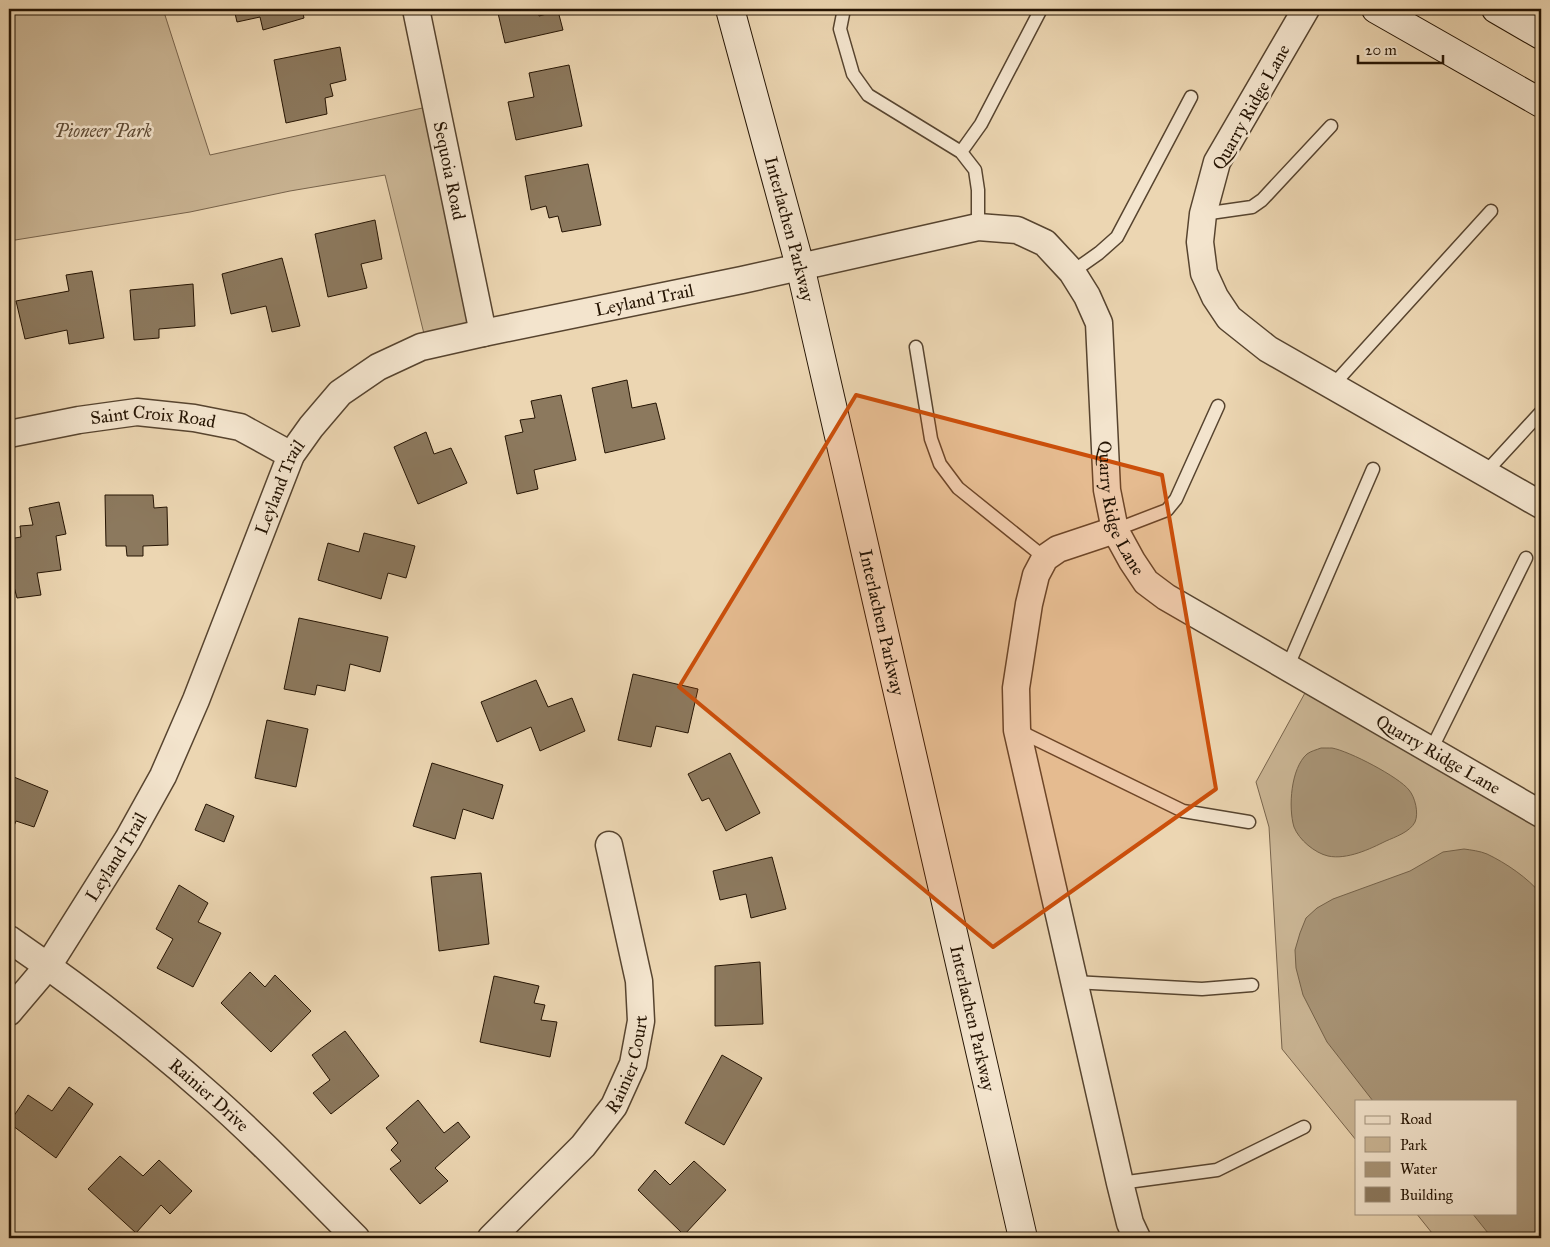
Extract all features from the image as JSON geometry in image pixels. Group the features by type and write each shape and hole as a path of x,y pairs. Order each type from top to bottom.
{"street":[{"name":"Sequoia Road","path":"416,9 483,333"},
{"name":"Interlachen Parkway","path":"730,9 800,266 1024,1238"},
{"name":"Quarry Ridge Lane","path":"1306,9 1217,162 1203,214 1200,242 1204,273 1215,297 1229,318 1246,333 1268,348 1541,505"},
{"path":"1376,9 1541,103"},
{"path":"1496,9 1541,35"},
{"name":"Quarry Ridge Lane","path":"800,266 978,227 1017,230 1046,244 1072,272 1088,296 1099,323 1107,490 1115,530 1132,562 1146,582 1166,597 1541,814"},
{"name":"Leyland Trail","path":"9,1012 48,966 128,839 163,776 200,691 291,455 310,427 340,393 378,367 421,348 483,333 742,280 800,266"},
{"name":"Saint Croix Road","path":"9,434 79,420 137,412 194,418 240,427 291,455"},
{"path":"1115,530 1058,549 1045,558 1036,575 1029,604 1016,688 1017,730 1120,1184 1130,1223 1137,1238"},
{"name":"Rainier Court","path":"491,1238 583,1146 614,1106 633,1064 641,1021 638,981 609,845"},
{"name":"Rainier Drive","path":"9,939 136,1032 206,1091 283,1164 356,1238"}],"lane":[{"path":"844,9 840,29 853,74 868,95 961,152 975,170 978,190 978,227"},
{"path":"961,152 981,124 1041,9"},
{"path":"1072,272 1099,253 1117,237 1192,97"},
{"path":"1203,214 1252,207 1257,204 1331,126"},
{"path":"1332,385 1491,211"},
{"path":"916,347 931,439 940,464 958,488 1045,558"},
{"path":"1115,530 1167,510 1176,499 1218,406"},
{"path":"1485,473 1541,412"},
{"path":"1287,668 1373,469"},
{"path":"1431,750 1526,558"},
{"path":"1017,730 1183,810 1249,822"},
{"path":"1074,982 1202,989 1252,985"},
{"path":"1120,1184 1217,1170 1304,1127"}],"highlighted area":[{"path":"856,395 1162,475 1216,789 993,947 679,687"}],"green space":[{"name":"Pioneer Park","path":"9,9 163,9 210,155 436,105 483,333 427,346 385,175 290,191 190,212 9,241"},
{"path":"1311,682 1541,814 1541,1238 1436,1238 1417,1214 1518,1214 1518,1100 1355,1100 1355,1139 1282,1049 1269,827 1256,782"}],"water":[{"path":"1321,748 1332,748 1350,754 1373,765 1404,785 1411,793 1416,805 1417,814 1413,826 1398,836 1350,855 1328,856 1308,845 1294,827 1291,809 1292,788 1297,768 1302,760 1307,754"},
{"path":"1464,849 1484,853 1516,871 1541,894 1541,1238 1492,1238 1473,1214 1518,1214 1518,1100 1372,1100 1327,1042 1303,995 1296,968 1295,950 1300,933 1306,918 1317,908 1333,899 1410,871 1443,852"}],"building":[{"path":"234,9 302,9 304,18 263,30 260,17 237,22"},
{"path":"497,9 538,9 539,16 558,11 563,30 505,43"},
{"path":"340,47 346,80 330,84 333,96 325,98 327,114 286,123 274,60"},
{"path":"569,65 582,126 516,140 508,102 534,97 529,73"},
{"path":"588,164 601,225 562,232 558,216 549,218 546,206 531,210 525,176"},
{"path":"375,220 382,259 361,264 367,288 328,297 315,234"},
{"path":"282,258 300,326 272,332 266,306 231,314 222,274"},
{"path":"92,271 104,338 69,344 67,330 25,339 16,301 69,291 66,275"},
{"path":"193,284 195,326 159,329 159,338 134,340 130,290"},
{"path":"627,380 632,408 656,403 665,439 605,453 592,388"},
{"path":"561,395 576,460 534,470 538,489 517,494 505,436 523,432 520,420 535,418 531,401"},
{"path":"426,432 434,454 451,448 467,483 418,504 394,447"},
{"path":"105,495 153,495 154,508 167,507 168,545 143,546 143,556 127,556 126,546 106,546"},
{"path":"59,502 66,534 56,536 61,570 37,573 41,595 17,598 12,579 9,580 9,539 21,537 20,526 33,525 29,508"},
{"path":"364,533 415,546 406,578 388,573 381,599 318,580 328,543 359,552"},
{"path":"299,618 388,637 380,672 350,664 345,691 317,685 315,695 284,689"},
{"path":"633,674 698,689 688,733 656,726 651,747 618,740"},
{"path":"536,680 548,707 572,698 585,731 540,751 531,727 497,742 481,702"},
{"path":"267,720 308,729 296,787 255,778"},
{"path":"730,753 760,813 726,831 709,798 702,801 688,774"},
{"path":"432,763 503,785 493,819 463,809 455,839 413,826"},
{"path":"9,775 48,791 34,827 16,821 9,838"},
{"path":"206,804 234,816 224,842 195,830"},
{"path":"772,857 786,909 751,918 746,894 720,900 713,871"},
{"path":"481,873 489,944 439,951 431,877"},
{"path":"179,885 208,903 198,922 221,933 193,987 157,968 173,939 156,929"},
{"path":"760,962 763,1024 715,1026 715,966"},
{"path":"250,972 265,987 275,975 311,1011 271,1052 221,1003"},
{"path":"494,976 539,986 534,1003 545,1005 541,1020 557,1022 550,1057 480,1042"},
{"path":"345,1031 379,1076 331,1114 313,1093 330,1080 312,1055"},
{"path":"722,1055 762,1078 724,1145 685,1123"},
{"path":"69,1087 93,1104 56,1158 9,1123 28,1095 52,1111"},
{"path":"418,1100 444,1133 458,1122 470,1137 435,1168 448,1181 420,1204 390,1169 401,1161 391,1150 398,1143 386,1128"},
{"path":"120,1156 143,1176 159,1160 192,1191 170,1214 161,1205 136,1233 88,1189"},
{"path":"694,1161 726,1190 684,1235 638,1190 655,1170 670,1185"}]}
